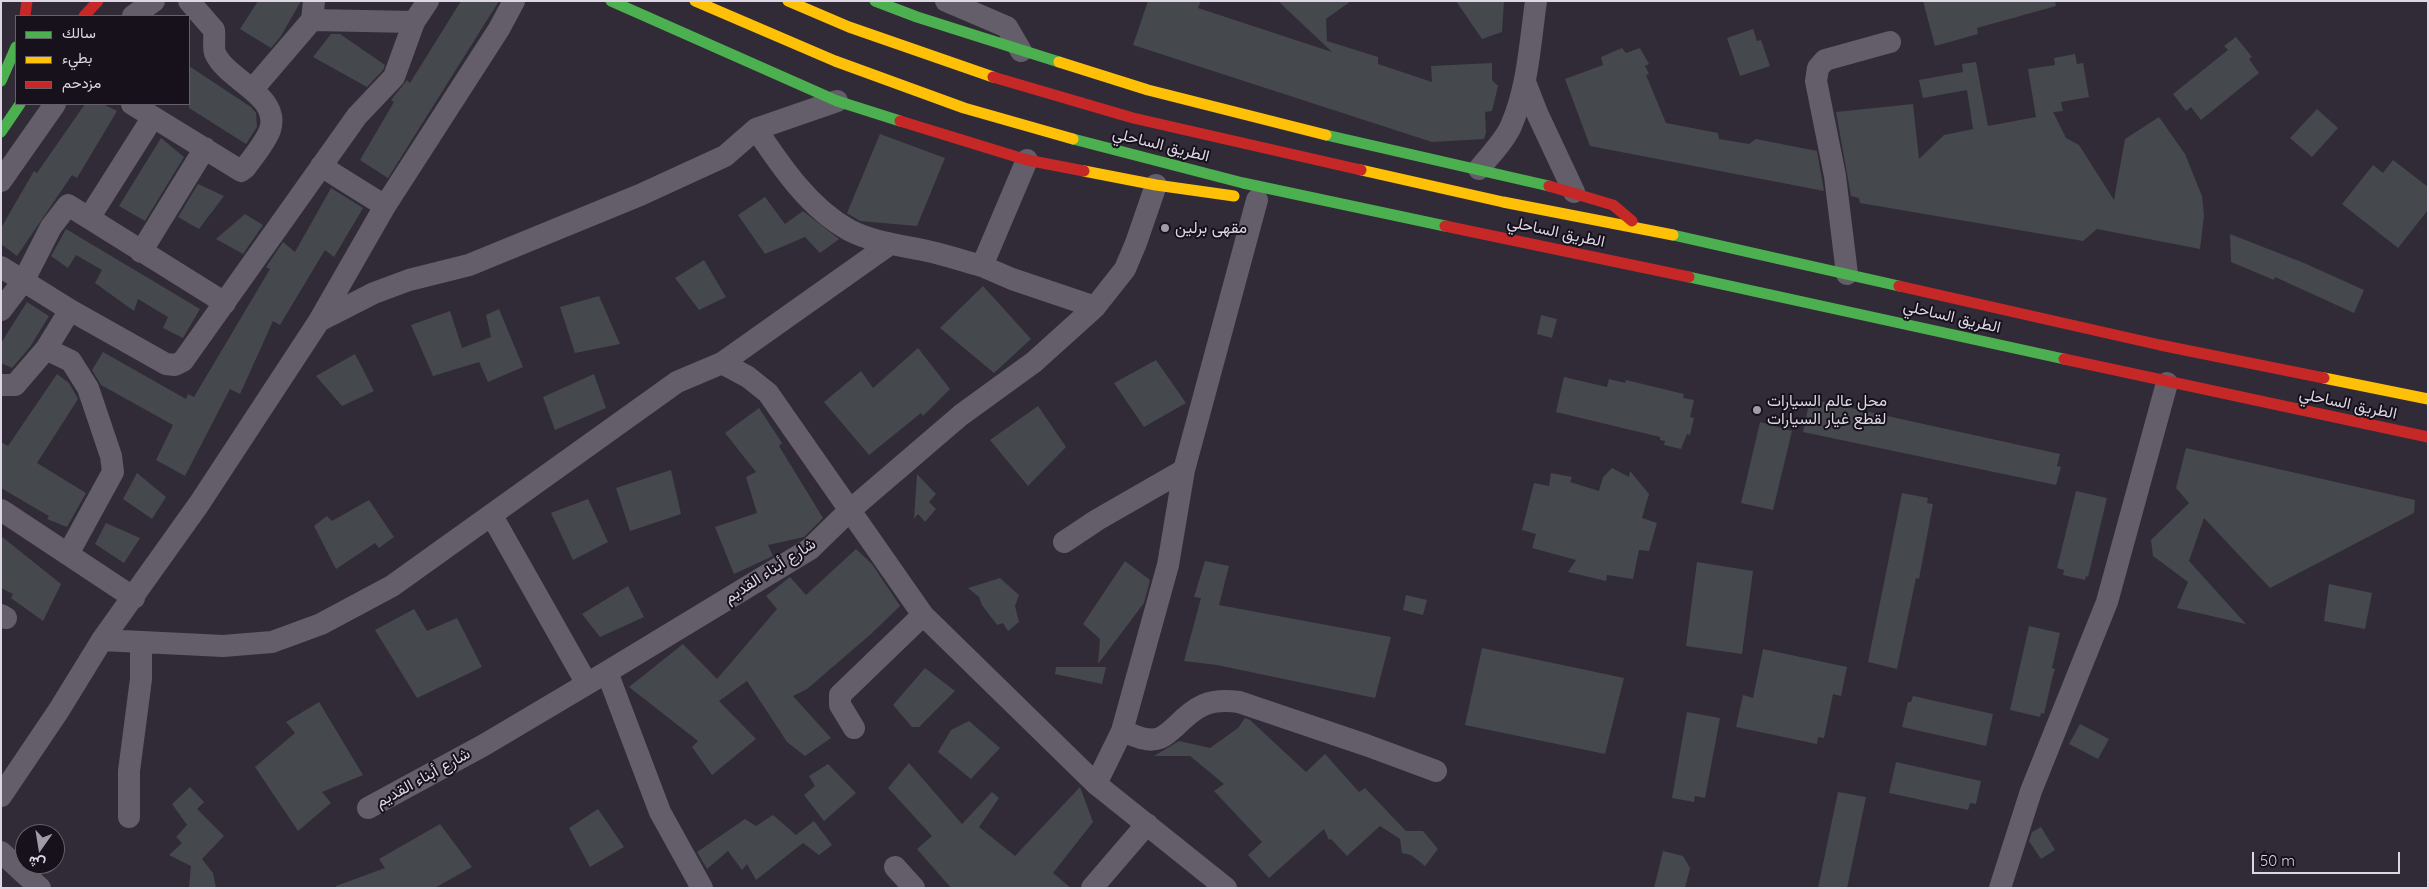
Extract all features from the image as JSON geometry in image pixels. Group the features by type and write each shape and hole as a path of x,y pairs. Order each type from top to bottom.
{"main road":[{"path":"25,15 27,1"},
{"path":"85,15 98,1"},
{"path":"611,1 837,100 1027,160 1156,185 1257,200 1310,197"},
{"name":"الطريق الساحلي","path":"695,1 836,61 964,108 1114,151 1310,197 1864,314 2167,383 2428,437"},
{"name":"الطريق الساحلي","path":"788,1 849,27 981,73 1134,118 1503,202 1639,227 2160,345 2428,399"},
{"path":"875,1 1148,90 1263,121 1574,192 1613,205 1639,227"},
{"path":"1,81 15,49"},
{"path":"1,132 19,105"}],"street":[{"path":"134,15 154,1"},
{"path":"134,105 205,148 236,170 241,171 245,168 269,131 272,116 263,100 220,61 214,50 214,30 189,1"},
{"path":"1,267 70,310 166,364 175,365 187,356 226,303 357,116 394,77 414,22 428,1"},
{"path":"1,796 60,710 102,640 134,598 199,504 319,321 385,206 494,37 514,1"},
{"path":"946,1 1007,27 1021,50"},
{"path":"1479,169 1500,144 1511,126 1525,82 1536,1"},
{"path":"252,90 313,10 414,22"},
{"path":"1847,274 1835,176 1816,81 1818,68 1825,60 1890,42"},
{"path":"1525,82 1574,192"},
{"path":"319,321 374,293 409,280 469,265 640,195 725,156 756,129 837,100"},
{"path":"1,181 54,105"},
{"path":"89,218 153,117"},
{"path":"756,129 785,172 820,208 849,230 890,244 924,250 982,266 1012,279 1095,307"},
{"path":"141,252 205,148"},
{"path":"982,266 1027,160"},
{"path":"321,166 385,206"},
{"name":"شارع أبناء القديم","path":"368,808 484,745 810,549 849,511 961,414 1034,362 1095,307 1124,269 1136,242 1156,185"},
{"path":"1096,784 1122,731 1168,565 1184,470 1257,200"},
{"path":"1,310 24,280 51,227 68,205 226,303"},
{"path":"102,640 223,646 272,642 321,624 392,586 677,382 722,363 890,244"},
{"path":"1,385 14,385 46,349 70,310"},
{"path":"46,349 71,362 88,388 111,456 112,472 68,554"},
{"path":"722,363 748,377 768,394 923,615 1096,784 1226,888"},
{"path":"2000,888 2030,791 2107,602 2167,383"},
{"path":"1064,542 1096,520 1184,470"},
{"path":"1,510 134,598"},
{"path":"492,516 588,684"},
{"path":"854,728 840,705 840,695 923,615"},
{"path":"129,817 129,771 141,679 141,642"},
{"path":"607,672 660,812 702,888"},
{"path":"1122,731 1149,740 1156,740 1167,734 1194,710 1205,703 1222,700 1248,705 1366,745 1436,772"},
{"path":"1092,888 1147,824"},
{"path":"1,852 40,888"},
{"path":"895,867 914,888"}],"building":[{"path":"258,1 301,1 281,36 271,48 240,29"},
{"path":"461,1 499,1 388,178 360,160 394,102 391,100 407,80 410,83"},
{"path":"1148,1 1201,1 1198,8 1332,52 1278,1 1351,1 1326,19 1327,41 1378,57 1378,64 1432,82 1431,66 1492,63 1492,80 1498,86 1492,111 1485,112 1486,133 1484,139 1432,142 1133,45"},
{"path":"1456,1 1504,1 1502,32 1482,39"},
{"path":"1923,1 2055,1 2056,6 1977,28 1978,34 1935,46"},
{"path":"1753,29 1757,41 1761,40 1770,66 1740,76 1727,38"},
{"path":"331,34 340,34 385,65 383,70 367,87 313,57"},
{"path":"2236,37 2252,57 2249,59 2259,73 2201,120 2191,107 2186,111 2173,94 2228,50 2224,46"},
{"path":"1622,48 1626,53 1640,48 1649,64 1645,66 1649,74 1646,75 1666,123 1718,133 1719,139 1749,144 1756,139 1817,151 1824,191 1590,146 1565,79 1603,65 1601,57"},
{"path":"2075,54 2077,64 2083,63 2089,97 2061,102 2063,111 2053,112 2066,138 2079,145 2114,200 2125,139 2159,117 2185,154 2202,196 2204,216 2200,249 2097,229 2083,241 1860,203 1859,198 1851,196 1836,112 1913,104 1919,159 1944,135 1973,129 1967,90 1923,98 1919,80 1963,72 1962,64 1976,62 1988,126 2036,117 2028,69 2055,65 2054,58"},
{"path":"190,67 251,107 256,113 257,127 246,144 189,108"},
{"path":"84,105 105,105 117,111 77,178 72,175 17,256 1,244 1,228 34,171 37,173"},
{"path":"2317,109 2338,128 2312,157 2290,138"},
{"path":"880,134 945,158 917,226 860,221 847,213"},
{"path":"161,138 184,157 145,221 119,206"},
{"path":"2393,160 2428,187 2428,210 2398,248 2342,204 2373,165 2383,173"},
{"path":"198,184 224,196 199,229 178,217"},
{"path":"331,188 363,208 334,257 325,250 280,325 273,321 240,394 230,389 185,476 156,460 173,425 101,385 92,370 103,352 186,399 188,394 194,397 270,269 266,267 283,242 295,252"},
{"path":"765,197 785,224 803,211 839,239 820,253 805,237 765,254 738,215"},
{"path":"245,214 263,225 243,254 216,239"},
{"path":"66,229 200,309 183,338 163,328 168,317 138,299 134,311 95,283 102,270 76,255 68,268 51,256"},
{"path":"2230,234 2304,263 2364,290 2354,313 2275,277 2274,280 2231,262"},
{"path":"704,260 726,297 699,310 675,278"},
{"path":"983,286 1031,339 994,373 940,328"},
{"path":"599,296 620,344 575,353 560,307"},
{"path":"27,302 49,316 30,347 12,368 1,363 1,343"},
{"path":"499,309 523,367 488,382 479,362 433,376 411,325 450,311 462,348 491,337 486,315"},
{"path":"1541,315 1557,319 1552,338 1537,334"},
{"path":"918,348 950,389 923,416 921,413 869,455 824,402 861,371 873,388"},
{"path":"355,354 374,391 342,406 316,376"},
{"path":"1156,360 1186,403 1144,427 1114,383"},
{"path":"57,374 69,383 78,399 37,463 86,493 67,527 47,519 49,516 1,488 1,442 8,446"},
{"path":"594,374 606,408 555,430 543,397"},
{"path":"1564,377 1607,387 1609,379 1625,383 1626,380 1684,394 1683,398 1694,400 1690,417 1694,418 1690,435 1687,434 1681,449 1664,445 1665,441 1660,440 1660,437 1556,412"},
{"path":"1810,399 2060,454 2057,466 2061,467 2056,485 1803,432"},
{"path":"1038,406 1066,447 1028,486 990,440"},
{"path":"759,408 782,443 779,446 823,518 804,537 768,545 773,556 734,574 715,527 757,513 746,477 756,472 725,433"},
{"path":"1760,422 1792,431 1773,510 1741,503"},
{"path":"2186,448 2415,500 2414,513 2270,588 2204,518 2189,561 2246,624 2177,608 2188,582 2153,556 2151,540 2189,503 2176,488"},
{"path":"1612,468 1629,477 1630,471 1649,494 1642,518 1657,523 1649,551 1639,550 1633,579 1607,575 1606,581 1568,572 1576,560 1532,548 1536,534 1522,530 1534,483 1549,486 1551,473 1572,477 1570,482 1599,491 1603,477"},
{"path":"671,470 681,514 630,531 616,488"},
{"path":"137,473 166,497 152,519 123,499"},
{"path":"917,474 936,494 929,502 936,509 925,522 918,514 914,519"},
{"path":"2076,491 2107,498 2088,577 2086,576 2085,580 2063,575 2064,570 2057,568"},
{"path":"1902,493 1928,498 1927,503 1933,504 1919,579 1916,578 1897,669 1868,662"},
{"path":"588,499 608,542 573,560 551,513"},
{"path":"369,500 394,537 379,548 375,543 336,569 314,526 327,516 332,521"},
{"path":"106,523 140,538 124,563 95,544"},
{"path":"1,536 61,584 43,621 11,598 13,594 1,588"},
{"path":"856,549 872,564 900,606 871,634 807,689 793,696 831,738 805,756 787,742 747,681 719,701 756,739 712,775 692,747 698,741 629,687 683,644 717,679 777,609 766,596 790,577 806,595"},
{"path":"1125,561 1150,580 1144,603 1098,664 1100,639 1083,624"},
{"path":"1205,561 1229,566 1219,605 1391,637 1375,698 1217,665 1184,661 1201,598 1194,597"},
{"path":"1697,562 1753,571 1742,654 1686,646"},
{"path":"1000,578 1019,595 1015,606 1019,622 1008,631 1003,623 997,625 982,605 979,597 968,588"},
{"path":"2329,584 2372,593 2365,629 2324,621"},
{"path":"628,586 644,617 600,637 582,614"},
{"path":"1406,595 1427,600 1423,615 1403,610"},
{"path":"414,609 427,631 457,618 482,667 417,698 375,630"},
{"path":"2029,626 2060,633 2052,668 2055,669 2044,714 2041,713 2040,717 2010,710"},
{"path":"1482,648 1624,678 1605,754 1465,725"},
{"path":"1763,649 1847,667 1841,696 1833,694 1824,738 1818,737 1817,744 1736,727 1743,695 1753,698"},
{"path":"1056,667 1106,667 1102,684 1055,674"},
{"path":"925,668 955,691 919,727 912,727 893,705"},
{"path":"1913,696 1993,714 1986,746 1902,727 1908,702 1911,702"},
{"path":"319,702 363,775 322,792 331,803 298,831 255,767 295,733 286,722"},
{"path":"1687,712 1720,718 1705,798 1695,796 1694,802 1672,798"},
{"path":"1245,718 1250,720 1306,772 1325,754 1359,792 1365,788 1406,831 1423,831 1438,849 1425,866 1411,855 1402,853 1400,839 1380,826 1347,856 1331,839 1329,840 1324,829 1269,878 1248,855 1262,842 1214,791 1224,784 1190,756 1154,756 1179,741 1210,748 1238,728"},
{"path":"969,721 1000,748 971,779 938,752 951,730"},
{"path":"2080,724 2109,739 2098,759 2069,744"},
{"path":"1896,762 1981,781 1976,804 1970,803 1968,810 1889,793"},
{"path":"909,763 962,824 992,792 999,798 979,827 1015,856 1080,787 1093,822 1053,873 1071,888 951,888 917,849 932,836 888,788"},
{"path":"828,764 856,793 824,821 804,795 815,786 809,776"},
{"path":"190,787 204,802 197,809 224,836 202,859 213,873 216,888 189,888 191,866 169,855 182,843 176,837 187,825 172,804"},
{"path":"1838,792 1866,797 1847,888 1818,888"},
{"path":"598,809 624,847 590,867 569,828"},
{"path":"773,815 796,835 814,821 832,845 819,855 803,843 756,880 747,864 742,870 728,851 707,869 697,852 745,819 756,826"},
{"path":"440,824 472,867 435,888 336,888 336,886 385,868 379,859"},
{"path":"2041,827 2055,850 2041,859 2029,841 2032,832"},
{"path":"1663,851 1683,856 1690,868 1685,888 1654,888"}],"traffic: fast":[{"path":"611,1 837,101 900,121"},
{"path":"875,1 917,17 1059,62"},
{"path":"1,81 15,49"},
{"path":"1,132 19,105"},
{"path":"1326,135 1549,186"},
{"path":"1073,139 1243,183 1445,226"},
{"path":"1673,235 1899,286"},
{"path":"1689,277 2064,359"}],"traffic: slow":[{"path":"695,1 835,61 964,108 1073,139"},
{"path":"788,1 849,27 993,77"},
{"path":"1059,62 1148,90 1326,135"},
{"path":"1361,170 1503,202 1673,235"},
{"path":"1084,171 1156,185 1234,196"},
{"path":"2324,378 2428,399"}],"traffic: jam":[{"path":"25,15 27,1"},
{"path":"85,15 98,1"},
{"path":"993,77 1133,118 1361,170"},
{"path":"900,121 1027,160 1084,171"},
{"path":"1549,186 1613,205 1632,221"},
{"path":"1445,226 1689,277"},
{"path":"1899,286 2160,345 2324,378"},
{"path":"2064,359 2428,437"}],"place":[{"name":"مقهى برلين","path":"1165,228"},
{"name":"محل عالم السيارات لقطع غيار السيارات","path":"1757,410"}]}
